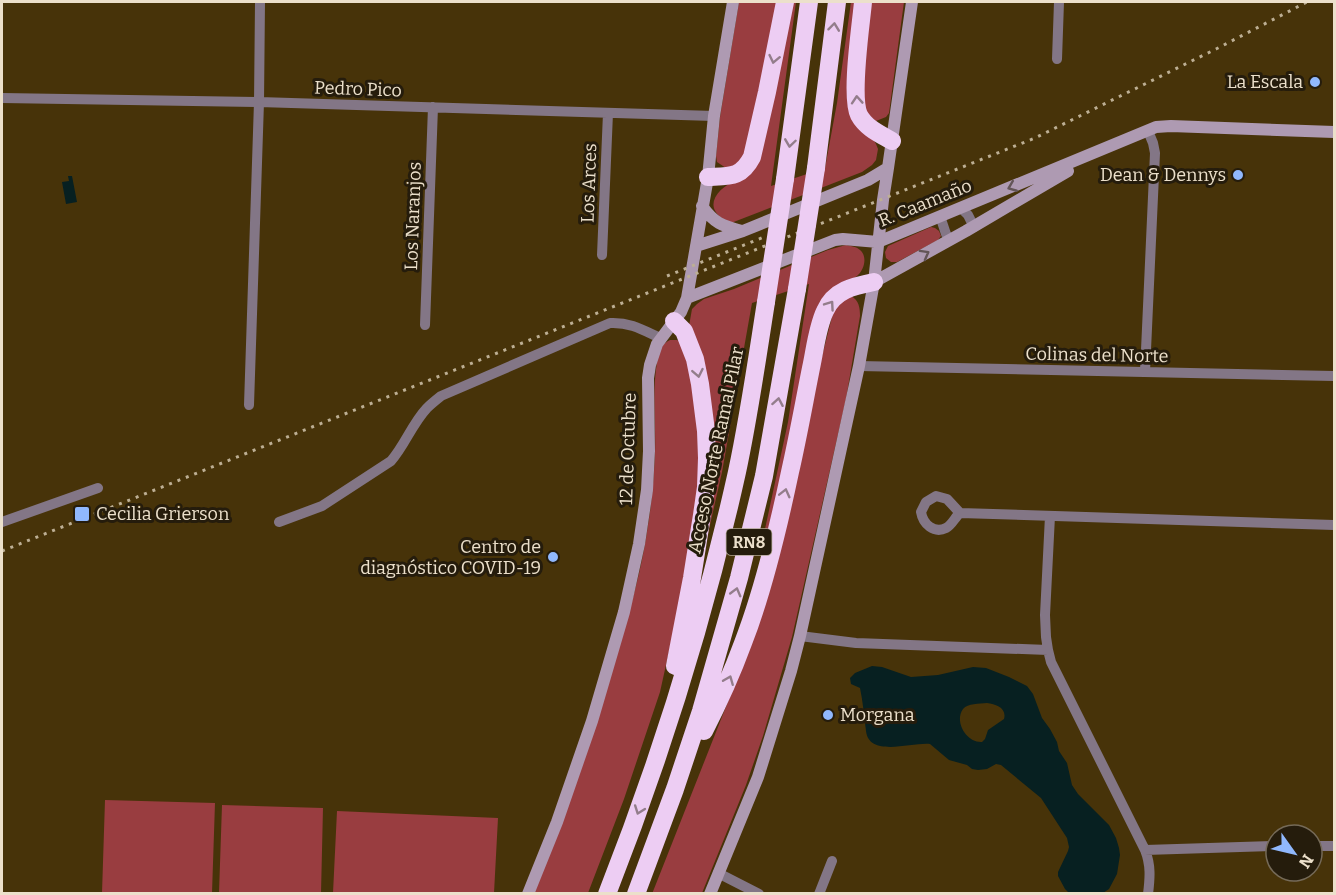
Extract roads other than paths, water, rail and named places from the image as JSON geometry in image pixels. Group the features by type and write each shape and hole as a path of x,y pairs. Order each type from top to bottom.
{"highway":[{"path":"708,177 726,177 740,172 752,157 772,73 785,2"},
{"name":"Acceso Norte Ramal Pilar","path":"607,894 658,755 699,623 737,471 785,179 809,2"},
{"name":"RN8","path":"636,894 701,711 756,515 816,168 837,2"},
{"path":"863,2 855,99 857,109 867,126 892,141"},
{"path":"675,789 724,690 744,642 759,597 790,472 825,310 831,301 844,290 874,282"},
{"path":"658,755 692,579 707,468 706,431 695,359 684,331 674,321"}],"street":[{"path":"249,405 260,2"},
{"name":"12 de Octubre","path":"528,894 557,822 589,730 624,612 639,544 647,490 648,378 653,354 660,338 681,312 687,298 708,177 714,116 733,2"},
{"path":"710,894 758,777 800,636 859,366 874,282 883,200 912,2"},
{"path":"1058,59 1059,2"},
{"name":"Pedro Pico","path":"2,98 259,102 714,116"},
{"name":"Los Naranjos","path":"425,325 433,107"},
{"name":"Los Arces","path":"602,255 609,113"},
{"name":"R. Caamaño","path":"687,298 835,240 878,242 1156,127 1335,132"},
{"path":"1145,372 1155,153 1148,131"},
{"name":"R. Caamaño","path":"874,282 974,227 1105,149"},
{"path":"696,246 743,231 868,180 888,168"},
{"path":"702,206 710,218 719,224 743,231"},
{"path":"961,208 968,214 974,227"},
{"path":"940,216 950,240"},
{"path":"279,522 322,506 391,461 422,414 441,396 610,323 636,326 660,338"},
{"name":"Colinas del Norte","path":"859,366 1335,376"},
{"path":"2,522 98,488"},
{"path":"960,513 1335,525"},
{"path":"1050,516 1045,615 1051,662 1145,850 1150,871 1148,894"},
{"path":"800,636 867,643 1048,650"},
{"path":"1145,850 1264,846"},
{"path":"819,894 832,861"},
{"path":"718,873 759,894"}],"water":[{"path":"68,176 72,176 77,202 66,204 62,182 69,181"},
{"path":"872,666 911,677 938,675 973,667 986,668 1027,686 1067,763 1072,785 1109,825 1116,838 1120,855 1117,874 1109,889 1103,893 1069,893 1065,889 1058,872 1068,851 1067,838 1041,798 1001,765 996,764 987,769 972,769 967,765 949,760 930,744 892,747 875,744 869,739 860,688 851,684 850,678 855,673","holes":["987,703 1002,709 1004,719 988,730 982,742 976,741 963,730 961,714 968,706"]}],"railway":[{"path":"2,551 1035,138 1307,2"},
{"path":"667,276 764,237"}],"place":[{"name":"La Escala","path":"1315,82"},
{"name":"Dean & Dennys","path":"1238,175"},
{"name":"Cecilia Grierson","path":"82,514"},
{"name":"Centro de diagnóstico COVID-19","path":"553,557"},
{"name":"Morgana","path":"828,715"}]}
